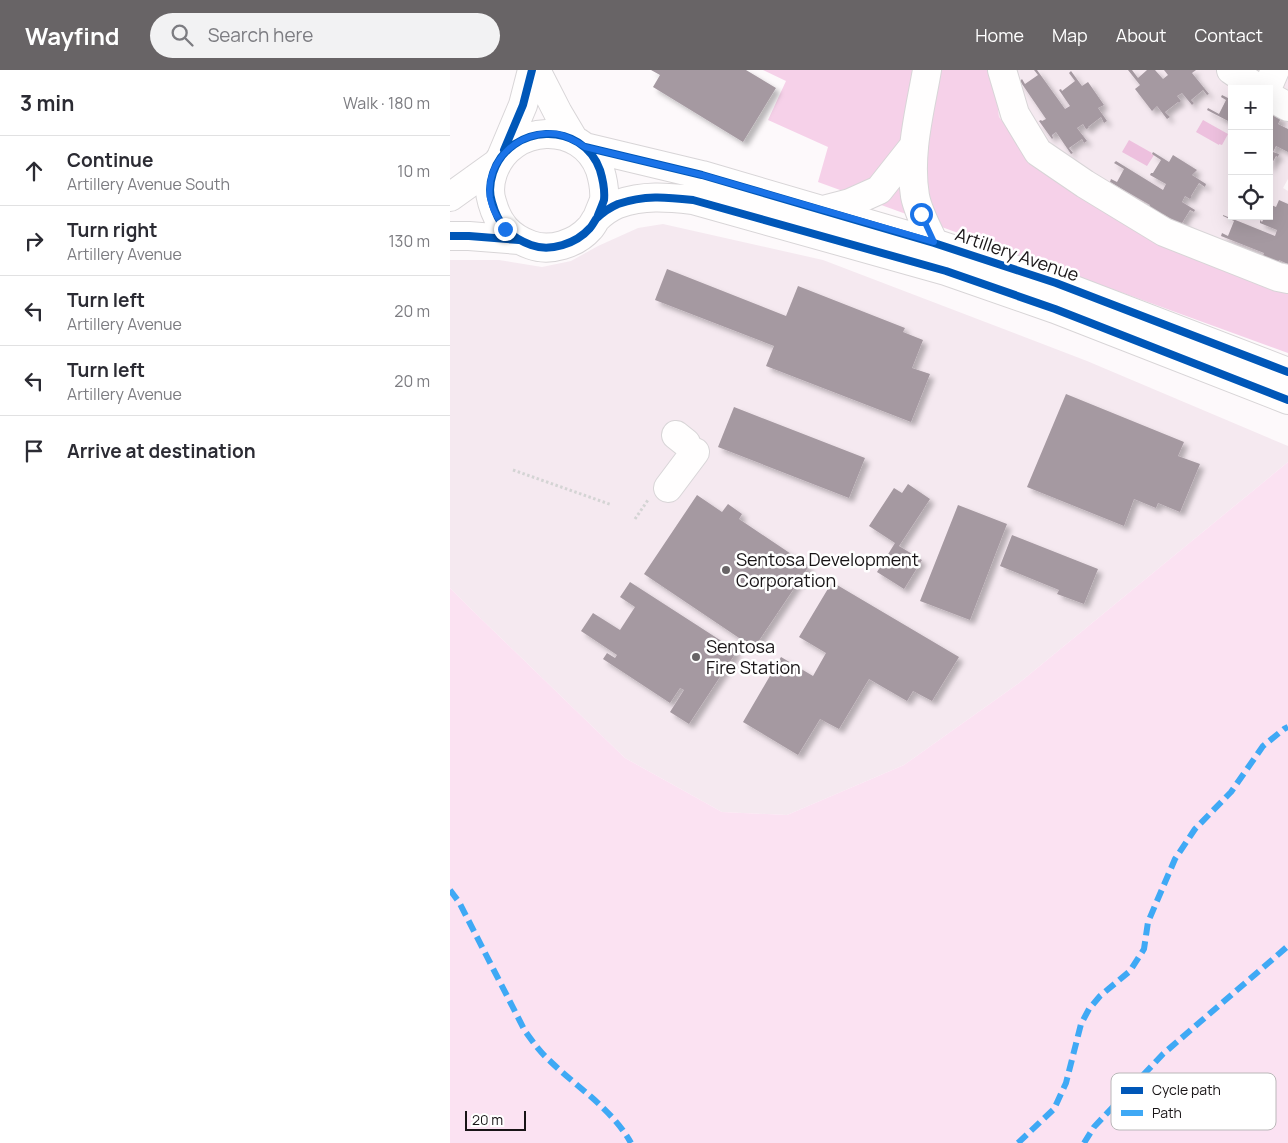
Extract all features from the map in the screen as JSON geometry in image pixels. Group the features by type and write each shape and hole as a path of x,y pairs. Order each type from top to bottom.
{"street":[{"path":"519,240 505,229 495,215 490,198 491,180 523,105 532,70"},
{"path":"450,236 519,240 535,246 549,247 564,245 577,239 589,230 597,218 604,200 604,180 597,162 579,143 558,113 536,70"},
{"path":"927,70 914,147 913,174 915,197 934,242"},
{"path":"1002,70 1016,114 1038,152 1085,184 1164,232 1278,277 1288,279"},
{"path":"1231,70 1253,85"},
{"path":"1269,85 1275,70"},
{"path":"1273,98 1288,107"},
{"name":"Artillery Avenue","path":"450,197 499,159 514,144 528,137 543,133 559,134 579,143 702,175 934,242 1056,283 1288,372"},
{"path":"823,210 850,203 879,190 914,147"},
{"path":"597,218 616,205 638,199 666,197 693,200 946,271 1055,309 1288,400"},
{"path":"668,488 686,443"}],"path":[{"path":"513,470 612,505"}],"shaded area":[{"path":"763,70 993,70 999,117 1047,173 1146,238 1272,288 1288,290 1288,353 818,182 828,147 768,120 786,81"},
{"path":"993,70 1288,70 1288,179 1283,188 1288,191 1288,290 1272,288 1146,238 1047,173 999,117"},
{"path":"1203,120 1228,134 1222,145 1219,145 1196,132"},
{"path":"1129,140 1154,155 1147,166 1122,152"},
{"name":"Sentosa Development Corporation","path":"663,224 823,260 1087,361 1288,446 1288,462 1019,683 904,765 787,815 722,812 625,758 450,588 450,260 499,260 542,267 571,261 598,246 638,228"},
{"path":"1288,462 1288,1143 450,1143 450,588 625,758 722,812 787,815 904,765 1019,683"}],"building":[{"path":"651,70 746,70 776,88 743,142 653,87 660,75"},
{"path":"1034,70 1037,70 1065,109 1070,106 1059,90 1061,89 1062,91 1075,81 1069,73 1071,71 1082,86 1088,82 1104,105 1098,108 1107,121 1104,123 1101,117 1089,128 1086,129 1083,124 1077,128 1087,141 1084,143 1082,139 1069,148 1073,153 1071,154 1056,132 1052,135 1052,139 1039,121 1046,119 1020,81 1022,79 1025,84 1038,75"},
{"path":"1128,70 1132,70 1138,78 1147,70 1155,70 1163,79 1168,75 1164,70 1196,70 1192,73 1209,94 1207,95 1203,90 1191,100 1194,103 1192,105 1182,93 1177,96 1181,101 1165,112 1170,117 1167,119 1157,106 1152,111 1135,89 1140,85"},
{"path":"1222,95 1228,98 1228,121 1207,110 1208,108 1219,114 1226,100 1221,97"},
{"path":"1273,114 1284,119 1283,121 1280,120 1278,124 1288,129 1288,152 1276,146 1273,152"},
{"path":"1153,152 1169,162 1173,155 1197,170 1192,175 1206,184 1205,187 1199,183 1192,197 1190,199 1185,196 1182,202 1195,210 1194,212 1190,210 1182,223 1188,226 1187,228 1163,214 1161,218 1147,210 1150,205 1110,182 1111,179 1117,182 1124,169 1114,163 1116,161 1163,190 1166,184 1150,175 1161,160 1152,154"},
{"path":"1273,152 1279,154 1278,157 1276,156 1273,162"},
{"path":"1279,200 1288,204 1288,264 1279,260 1277,264 1262,258 1264,253 1221,236 1222,233 1228,236 1234,221 1232,220 1235,220 1275,236 1277,230 1260,223 1260,220 1262,222 1263,220 1273,220 1273,206 1276,207"},
{"path":"667,269 786,316 798,286 905,328 903,332 923,340 912,368 930,374 911,422 766,366 774,346 655,300"},
{"path":"1066,394 1184,442 1178,456 1200,464 1180,512 1158,503 1156,508 1134,499 1124,526 1027,487"},
{"path":"734,407 865,458 849,498 718,447"},
{"path":"908,484 930,499 899,546 922,560 904,589 877,572 895,543 869,526 894,488 902,493"},
{"name":"Sentosa Development Corporation","path":"697,495 722,512 728,504 742,514 739,519 809,566 754,648 644,574"},
{"path":"958,505 1007,524 970,620 920,601"},
{"path":"1012,535 1098,569 1084,604 1057,594 1059,590 1000,566"},
{"path":"630,582 737,651 689,724 670,712 684,690 680,688 670,703 603,659 607,653 615,658 617,655 581,631 593,613 620,630 635,607 620,597"},
{"path":"832,582 959,657 932,701 913,691 907,701 869,679 839,729 820,719 798,755 743,722 781,657 813,676 826,653 799,637"}],"marked path":[{"path":"1018,1143 1054,1109 1066,1083 1081,1024 1089,1009 1100,996 1130,971 1144,949 1148,922 1175,859 1195,829 1231,792 1263,746 1288,727"},
{"path":"450,890 459,902 525,1031 546,1058 604,1109 631,1143"},
{"path":"1145,1073 1163,1054 1288,946"},
{"path":"1084,1143 1094,1127 1111,1109"}],"cycle path":[{"path":"504,150 523,105 532,70"},
{"path":"597,218 604,200 602,178 600,170 591,154 578,142 563,136 546,134 530,137 514,144 502,156 493,173 491,184 490,195 494,210 501,223 511,234 531,245 546,248 570,242 584,234 603,213 615,205 628,201 655,198 693,200 946,271 1055,309 1288,400"},
{"path":"585,147 702,175 934,243 1056,283 1288,372"},
{"path":"450,236 519,240"}],"place":[{"name":"Sentosa Development Corporation","path":"726,570"},
{"name":"Sentosa Fire Station","path":"696,657"}],"route":[{"path":"505,229 495,215 490,198 491,180 496,164 502,155 514,144 528,137 543,133 559,134 585,147 702,175 934,242 921,214"}]}
